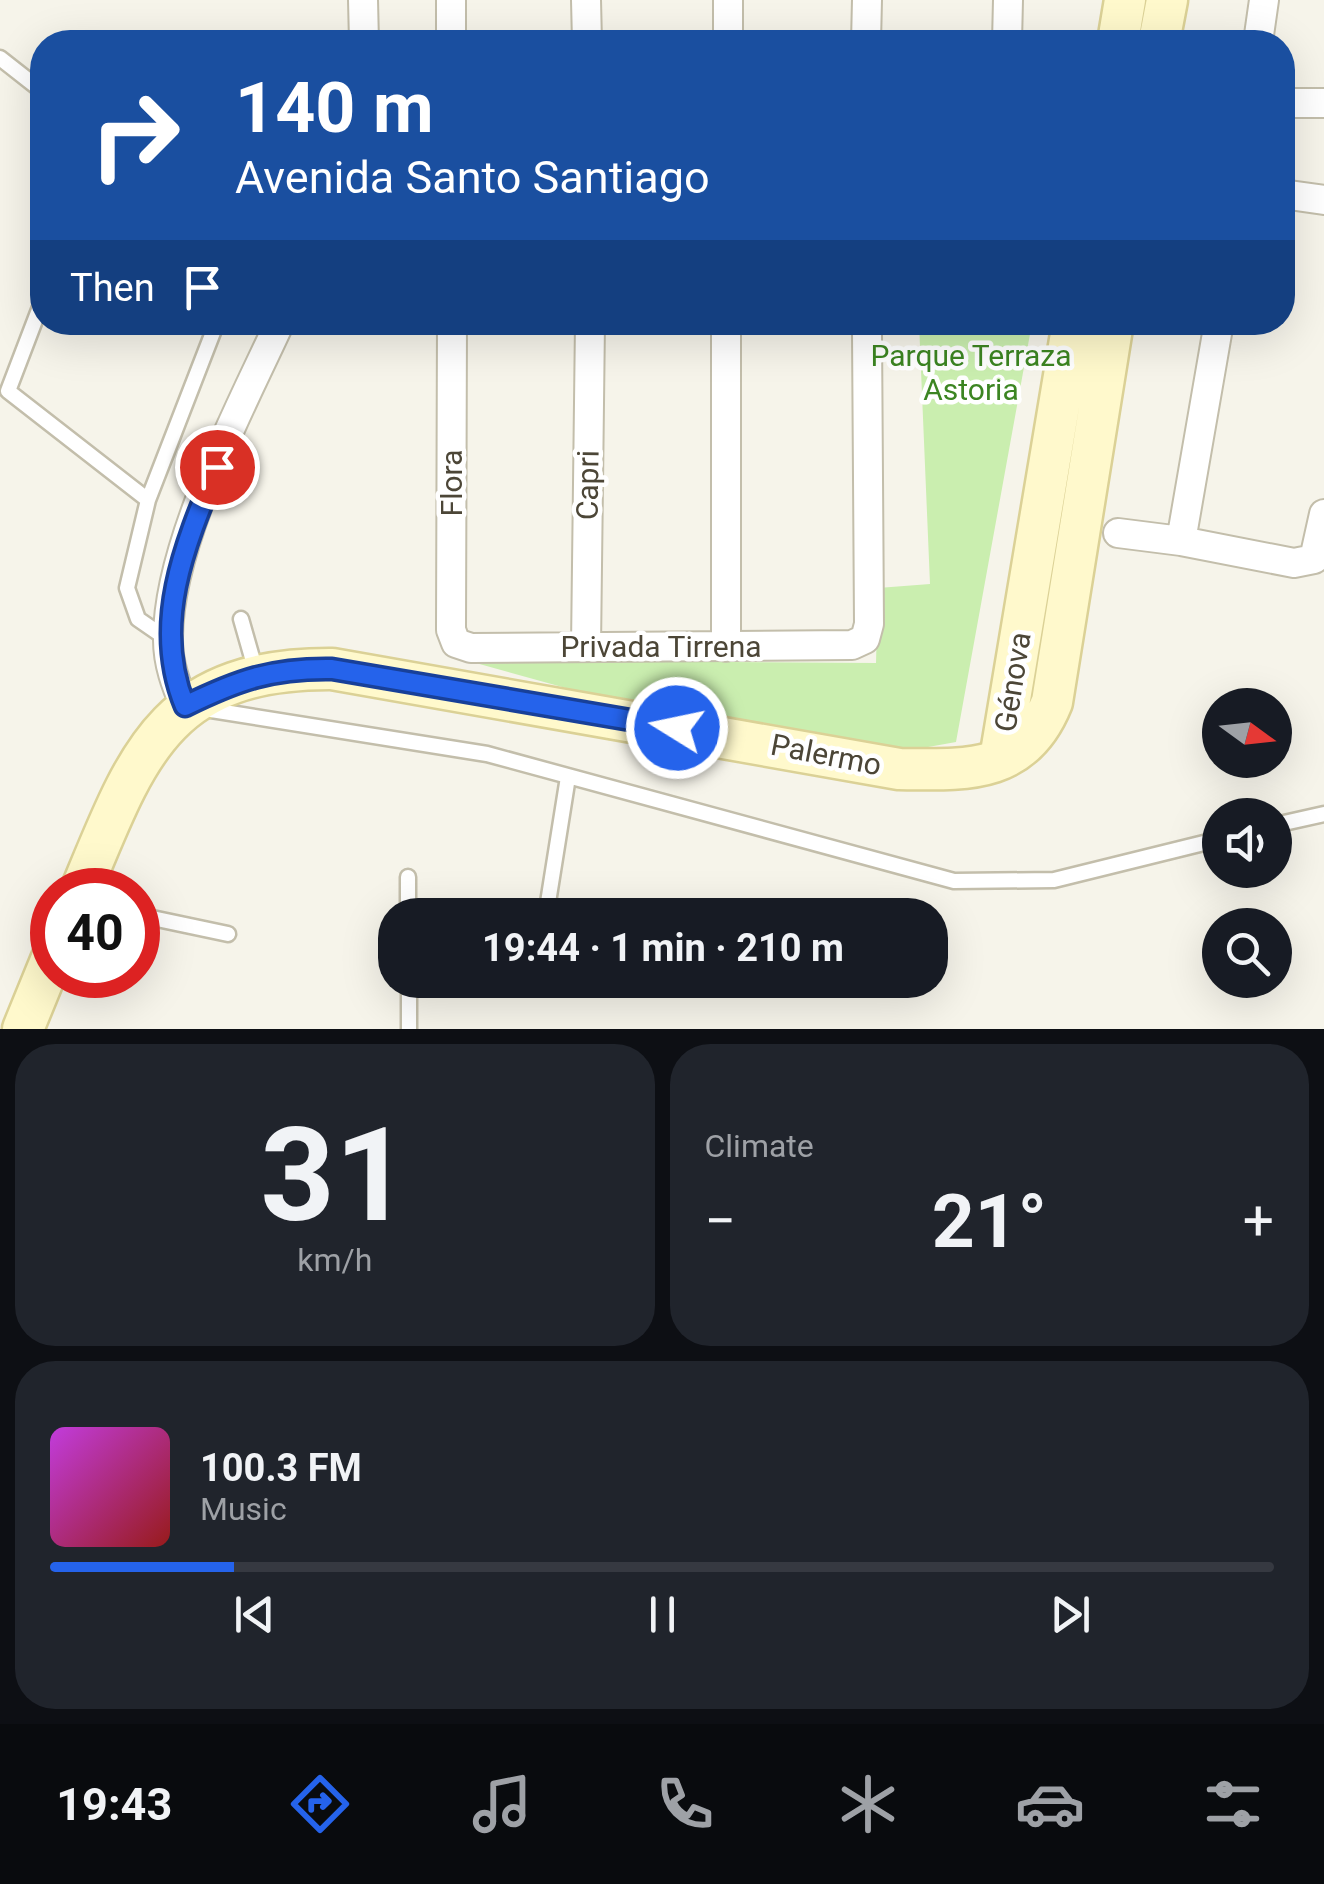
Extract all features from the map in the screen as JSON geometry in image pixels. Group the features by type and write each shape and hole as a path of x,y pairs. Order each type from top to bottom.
{"street":[{"path":"364,0 364,30"},
{"path":"451,0 451,30"},
{"path":"586,0 587,30"},
{"path":"728,0 728,30"},
{"path":"866,30 867,0"},
{"path":"1120,30 1125,0"},
{"path":"1161,30 1167,0"},
{"path":"1260,30 1264,0"},
{"path":"1008,30 1009,2"},
{"path":"1295,101 1324,103"},
{"path":"1295,196 1324,200"},
{"path":"90,868 123,789 150,742 185,706 172,676 168,639 187,538 274,335"},
{"name":"Flora","path":"452,335 451,630 456,643"},
{"name":"Capri","path":"586,647 590,335"},
{"path":"726,335 726,647"},
{"name":"Privada Tirrena","path":"456,643 471,648 726,647 852,645 865,640 869,624 867,335"},
{"name":"Génova","path":"1000,759 1071,335"},
{"name":"Génova","path":"1000,759 1027,746 1042,728 1052,702 1112,335"},
{"path":"1180,541 1217,335"},
{"path":"1118,533 1294,563 1319,560 1324,514"},
{"name":"Palermo","path":"185,706 282,669 332,669 899,769 957,770 1000,759"},
{"path":"23,1029 36,998"}],"lane":[{"path":"0,58 30,82"},
{"path":"30,334 8,392 148,500"},
{"path":"168,639 138,619 126,588 148,500 212,335"},
{"path":"241,618 258,676"},
{"path":"185,706 487,754 954,881 1054,880 1202,843"},
{"path":"549,898 568,778"},
{"path":"1292,821 1324,814"},
{"path":"408,877 408,898"},
{"path":"160,920 228,934"},
{"path":"409,998 409,1029"}],"green space":[{"name":"Parque Terraza Astoria","path":"920,335 1030,335 956,742 867,758 674,718 465,660 876,663 878,588 930,584"}],"route":[{"path":"217,467 187,538 168,639 172,676 185,706 232,683 282,669 332,669 677,728"}]}
